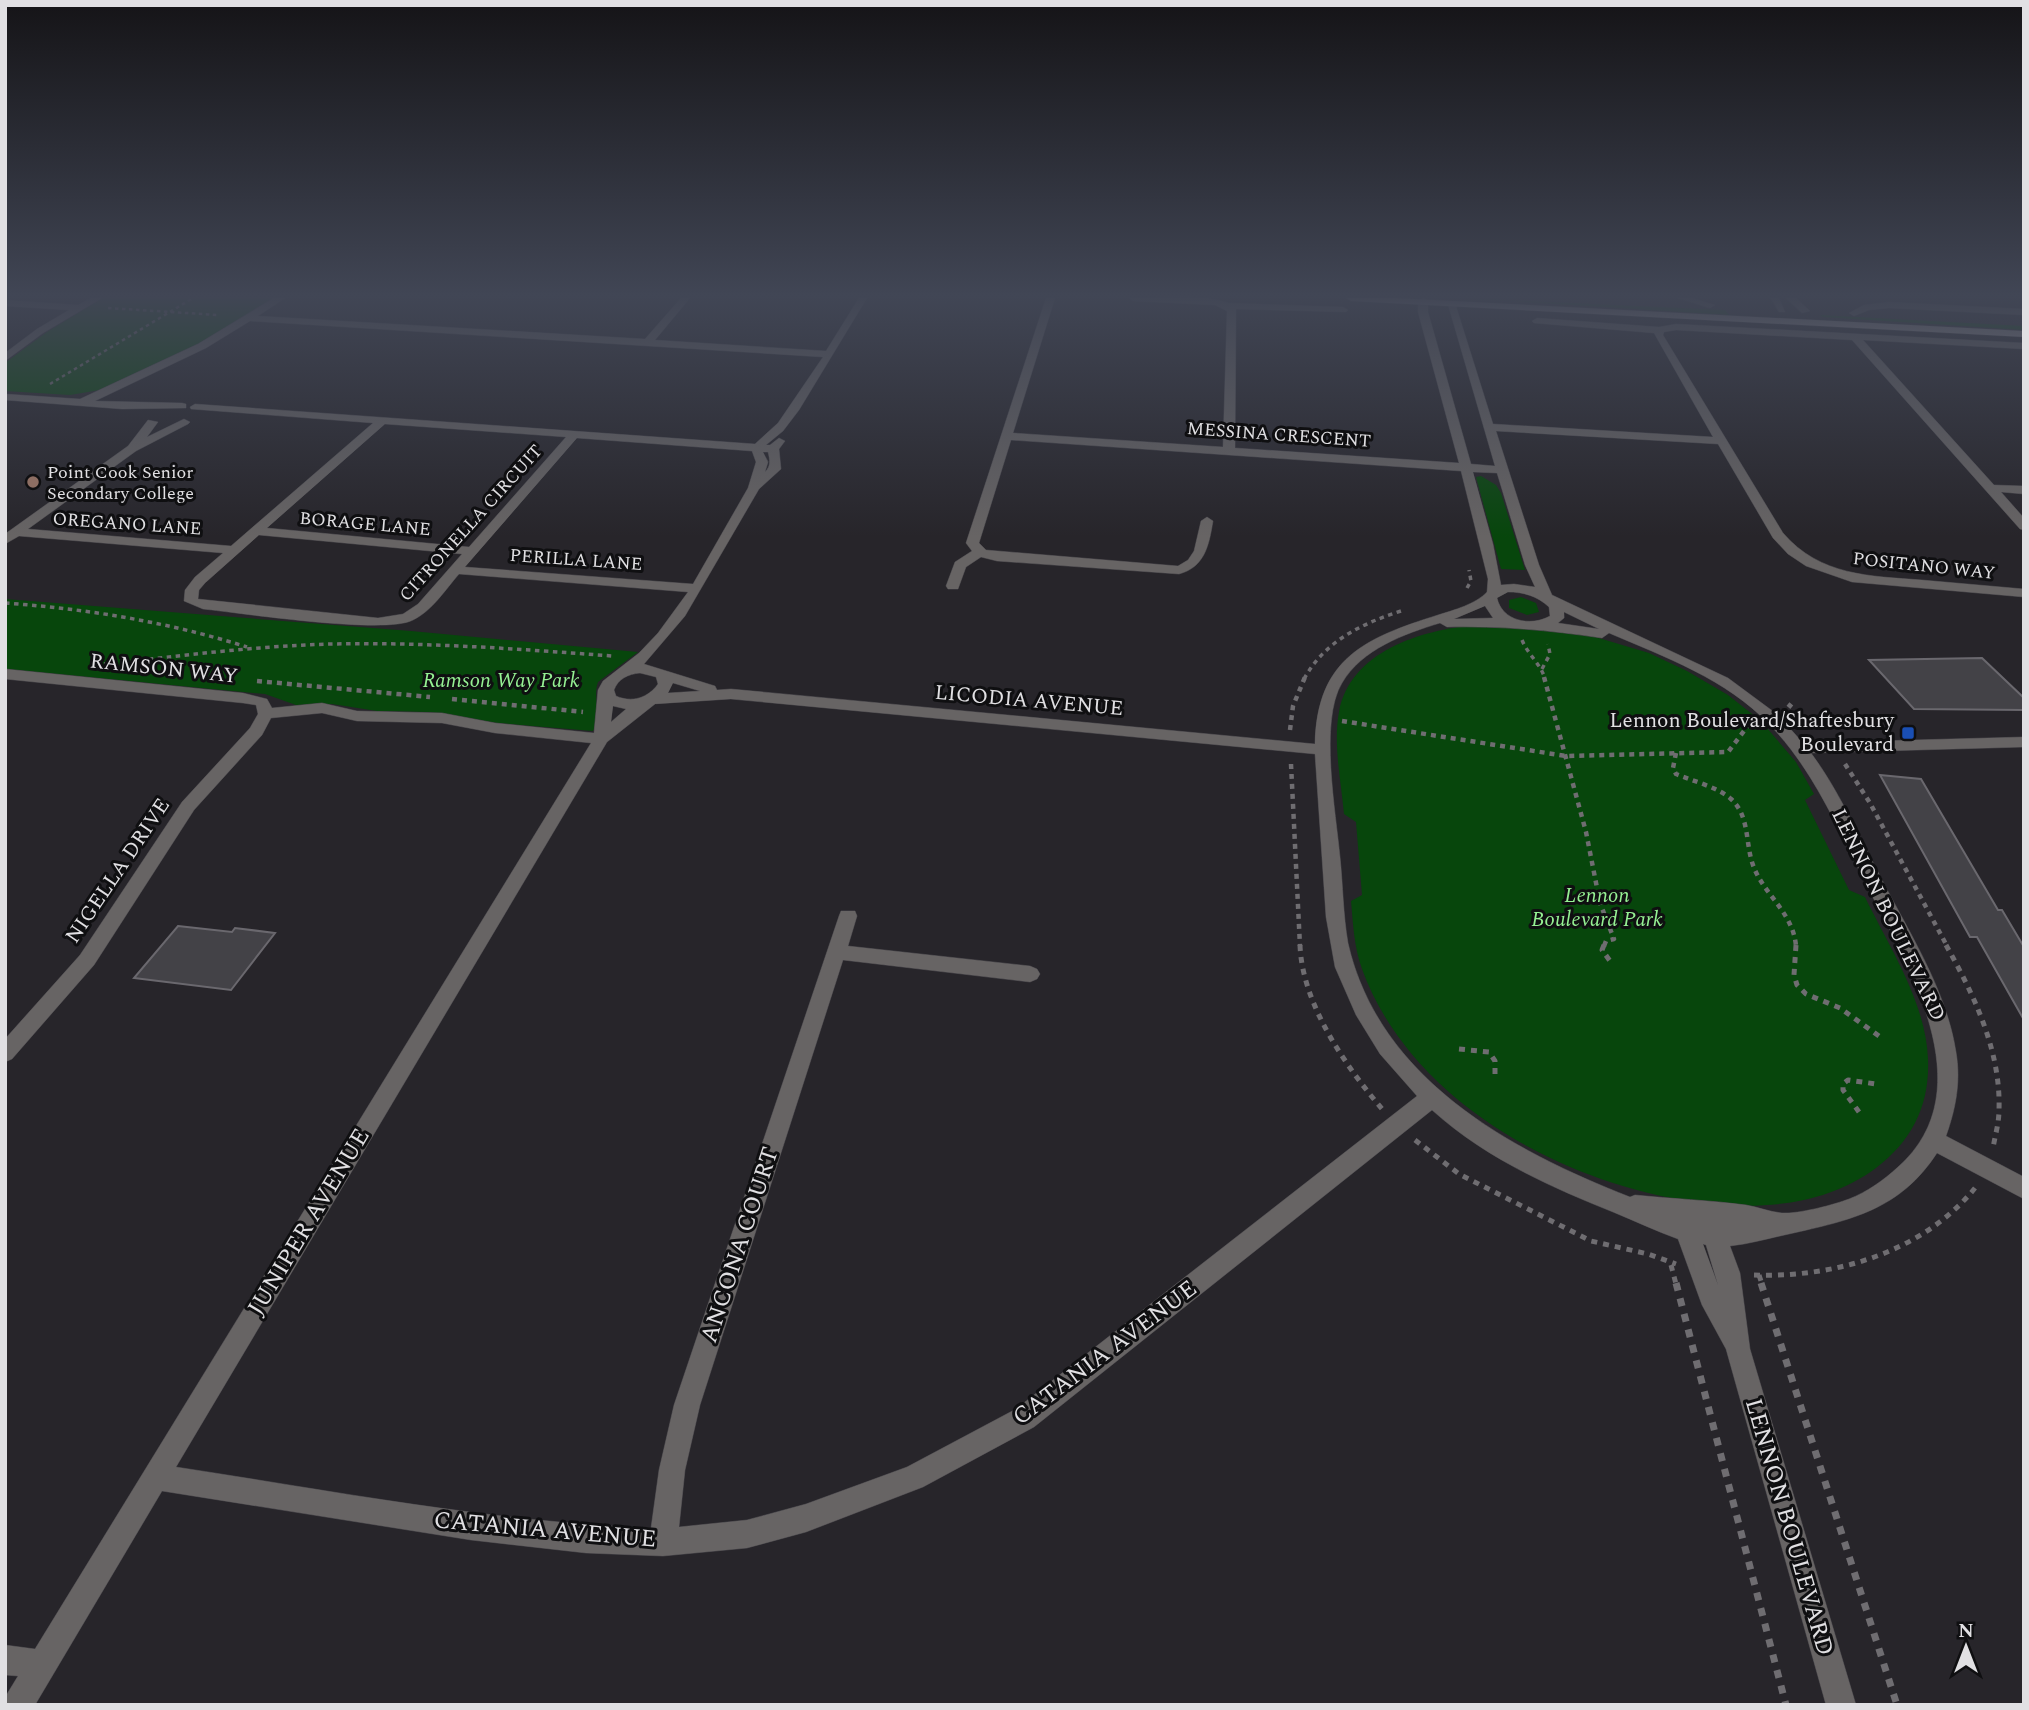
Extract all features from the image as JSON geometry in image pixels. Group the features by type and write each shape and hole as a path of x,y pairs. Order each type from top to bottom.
{"street":[{"path":"81,403 135,378"},
{"path":"758,447 780,428 797,408 815,378"},
{"path":"1025,378 972,536 973,546 979,552 997,557 1156,569 1189,567 1201,577"},
{"path":"1229,452 1231,378"},
{"path":"1443,378 1495,579 1492,609 1511,622"},
{"path":"1474,378 1534,573 1558,612 1557,618 1545,632"},
{"name":"POSITANO WAY","path":"1684,378 1784,543 1815,565 1839,575 1865,580 2024,593"},
{"path":"1891,378 2024,526"},
{"path":"5,397 122,406 183,405 773,449"},
{"path":"132,449 162,410 183,405"},
{"path":"122,406 151,421 166,425 261,412"},
{"path":"10,536 132,449 198,413 195,407"},
{"path":"773,449 792,431 797,408"},
{"name":"CITRONELLA CIRCUIT","path":"382,421 195,586 190,595 191,601 203,605 369,622 407,618 420,609 575,434"},
{"path":"1489,426 1723,441"},
{"name":"MESSINA CRESCENT","path":"1006,436 1502,470"},
{"path":"668,632 662,674 664,689 647,701 622,704 612,701 607,694 608,683 623,664 639,661 668,632 754,488 762,462 758,447"},
{"path":"754,488 775,469 773,449"},
{"path":"1989,488 2024,490"},
{"path":"1189,567 1201,553 1207,521"},
{"name":"BORAGE LANE","path":"256,531 471,551"},
{"name":"OREGANO LANE","path":"10,536 235,550"},
{"path":"953,586 960,565 979,552"},
{"name":"PERILLA LANE","path":"454,570 695,588"},
{"name":"LENNON BOULEVARD","path":"1410,618 1431,620 1462,612 1492,595 1518,588 1550,600 1647,645 1723,681 1762,709 1801,748 1824,783 1937,1009 1950,1077 1943,1119 1933,1140 1912,1170 1869,1200 1842,1212 1756,1233 1698,1222 1668,1226 1624,1205 1567,1184 1519,1160 1471,1129 1432,1097 1380,1038 1365,1013 1345,967 1335,913 1323,718 1329,692 1347,667 1410,618 1455,622 1511,622 1545,632 1591,631 1647,645"},
{"path":"623,664 662,674"},
{"name":"RAMSON WAY","path":"5,674 243,698 262,702 266,714"},
{"name":"LICODIA AVENUE","path":"662,674 731,694"},
{"name":"JUNIPER AVENUE","path":"601,739 607,694"},
{"name":"LICODIA AVENUE","path":"647,701 731,694 1324,750"},
{"name":"JUNIPER AVENUE","path":"18,1705 601,739 647,701"},
{"path":"266,714 322,708 358,716 442,718 495,728 601,739"},
{"name":"NIGELLA DRIVE","path":"5,1053 87,960 188,806 256,731 266,714"},
{"path":"1801,748 2024,742"},
{"name":"ANCONA COURT","path":"663,1542 672,1470 687,1405 848,916"},
{"path":"836,952 1030,974"},
{"name":"CATANIA AVENUE","path":"155,1477 471,1526 586,1539 663,1542 747,1534 819,1514 914,1478 1025,1418 1432,1097"},
{"path":"1933,1140 2024,1189"},
{"name":"LENNON BOULEVARD","path":"1698,1222 1702,1269 1715,1309 1738,1349"},
{"name":"LENNON BOULEVARD","path":"1698,1222 1728,1273 1738,1349 1841,1705"},
{"path":"5,1660 42,1665"}],"path":[{"path":"26,399 61,378"},
{"path":"1464,592 1471,581 1469,568"},
{"path":"5,603 46,605 123,616 251,649"},
{"path":"1410,618 1354,629 1325,649 1305,673 1292,713 1290,747 1300,955 1310,990 1349,1070 1398,1126 1459,1174 1591,1241 1648,1254 1670,1264 1702,1269"},
{"path":"1542,669 1550,654 1545,632"},
{"path":"1520,637 1527,653 1542,669 1586,831 1600,903 1614,939 1606,940 1602,950 1613,965"},
{"path":"134,668 96,665 329,644 428,644 623,664"},
{"path":"249,680 438,698"},
{"path":"451,699 587,712"},
{"path":"1728,1273 1759,1275 1829,1269 1887,1253 1922,1236 1953,1213 1973,1191 1987,1167 1998,1130 2000,1107 1992,1048 1965,983 1856,781 1833,748 1803,716 1781,699"},
{"path":"1292,713 1566,756 1728,752 1762,709"},
{"path":"1676,753 1673,768 1676,774 1729,797 1742,812 1753,867 1784,912 1795,936 1797,957 1794,975 1797,985 1806,994 1846,1012 1883,1039"},
{"path":"1460,1049 1482,1049 1492,1054 1496,1061 1495,1080"},
{"path":"1859,1112 1843,1090 1843,1084 1848,1080 1876,1084"},
{"path":"1670,1264 1786,1705"},
{"path":"1759,1275 1897,1705"}],"green space":[{"path":"5,378 127,378 100,390 70,395 5,391"},
{"path":"1481,476 1496,485 1501,493 1525,570 1501,569 1476,477"},
{"path":"1521,597 1536,603 1539,612 1527,615 1509,608 1509,600"},
{"name":"Ramson Way Park","path":"5,599 638,652 598,682 597,718 593,731 497,723 429,712 377,711 332,704 296,705 265,694 5,669"},
{"name":"Lennon Boulevard Park","path":"1475,625 1582,633 1649,653 1728,695 1761,721 1796,762 1814,794 1805,800 1849,890 1865,897 1895,955 1914,996 1926,1038 1928,1076 1922,1107 1900,1146 1876,1168 1836,1190 1815,1197 1749,1206 1704,1203 1653,1194 1601,1179 1549,1158 1501,1131 1456,1098 1417,1060 1385,1017 1362,969 1356,944 1351,901 1362,895 1356,822 1344,814 1337,750 1339,712 1346,691 1357,673 1373,659 1391,648 1433,632"}],"building":[{"path":"1982,658 2024,698 2024,710 1914,709 1869,660"},
{"path":"1880,775 1921,779 1998,910 2002,910 2024,947 2024,1020 1977,937 1970,937"},
{"path":"178,926 232,932 235,928 275,933 231,990 134,978"}],"place":[{"name":"Point Cook Senior Secondary College","path":"33,482"},
{"name":"Lennon Boulevard/Shaftesbury Boulevard","path":"1908,733"}]}
